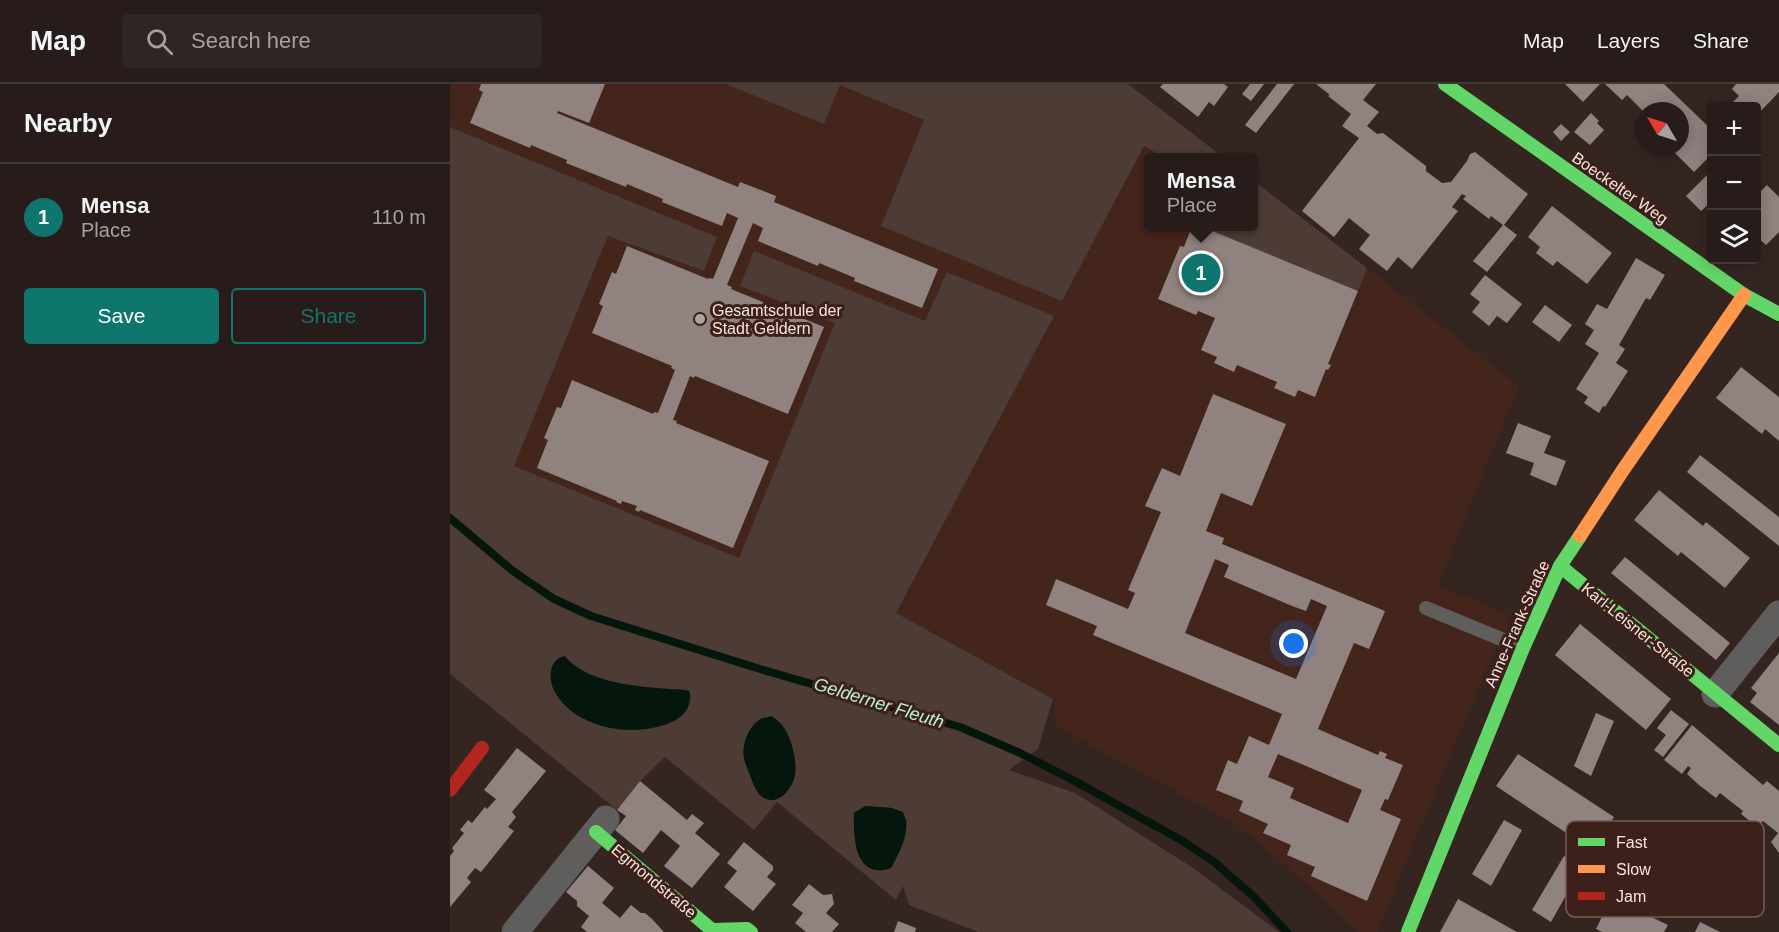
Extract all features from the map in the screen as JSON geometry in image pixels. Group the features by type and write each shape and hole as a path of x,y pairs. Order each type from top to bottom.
{"street":[{"name":"Boeckelter Weg","path":"1445,84 1744,295 1779,314"},
{"name":"Anne-Frank-Straße","path":"1408,932 1523,648 1560,566 1623,470 1744,295"},
{"name":"Karl-Leisner-Straße","path":"1560,566 1779,745"},
{"path":"1715,694 1779,614"},
{"path":"450,790 482,748"},
{"name":"Egmondstraße","path":"515,932 601,826 711,931 747,929 751,932"}],"lane":[{"path":"1426,608 1523,648"}],"shaded area":[{"path":"450,84 726,84 824,124 839,85 924,120 1144,145 1157,153 1144,153 1144,231 1210,231 1357,291 1367,268 1519,386 1438,585 1512,616 1490,661 1377,932 1359,932 1281,861 1232,822 1057,727 1053,699 896,613 1054,316 925,321 740,286 836,323 739,558 514,466 608,236 704,271 717,237 450,127"},
{"path":"726,84 1128,84 1218,153 1156,153 1144,146 1062,301 881,226 924,120 840,85 824,124"},
{"path":"450,127 717,237 704,271 608,236 514,466 739,558 835,323 740,286 754,251 925,321 947,272 1054,316 896,613 1053,699 1038,749 1009,770 1075,793 1193,868 1279,932 978,932 909,905 903,886 896,900 777,802 754,830 665,757 640,781 617,810 450,674","holes":["565,657 577,667 606,680 621,684 685,690 689,691 691,697 560,700 553,689 550,677","771,717 779,721 789,735 792,744 794,779 754,786 744,758","865,806 892,808 907,820 904,839 891,868 859,857 854,826"]},
{"path":"1258,184 1367,268 1358,291 1210,231 1258,231"},
{"path":"565,656 586,673 613,682 689,691 689,705 678,719 643,729 609,728 593,723 566,706 553,688 552,667 557,660"},
{"path":"771,716 783,727 788,736 795,765 793,782 788,791 776,800 766,799 756,789 743,753 747,735 753,725 762,718"},
{"path":"865,806 892,808 903,812 906,834 891,868 879,870 870,868 863,863 859,854 854,834 854,813"}],"building":[{"path":"481,84 605,84 589,123 558,111 557,113 738,187 740,182 776,196 774,202 938,269 922,308 854,281 855,278 819,263 818,266 758,241 763,228 753,223 727,285 732,287 731,289 824,327 788,414 695,376 694,378 690,376 673,420 769,461 733,548 640,510 639,512 635,510 637,506 622,501 621,504 537,468 548,440 544,438 557,407 561,408 572,380 653,414 658,413 675,370 671,368 672,366 592,333 603,306 599,304 612,272 616,274 627,246 713,279 738,218 727,213 722,226 662,202 663,199 627,184 626,187 566,163 567,160 531,145 530,148 470,123 483,92 479,90"},
{"path":"1163,84 1224,84 1228,87 1214,106 1209,102 1198,117 1160,87"},
{"path":"1250,84 1264,84 1251,101 1242,94"},
{"path":"1277,84 1294,84 1256,133 1245,125"},
{"path":"1316,84 1376,84 1363,100 1379,112 1367,126 1377,134 1383,133 1426,166 1426,171 1442,183 1451,182 1470,154 1475,152 1528,194 1504,225 1517,235 1487,272 1473,261 1503,225 1491,216 1489,219 1463,199 1466,196 1462,194 1452,207 1458,211 1412,269 1398,257 1387,271 1359,249 1370,235 1349,218 1334,237 1302,211 1359,138 1342,126 1351,114"},
{"path":"1565,84 1600,84 1583,102"},
{"path":"1605,84 1664,84 1683,102 1635,103 1627,95 1622,100"},
{"path":"1736,84 1779,84 1779,92 1761,111 1761,102 1733,102 1739,96 1732,89"},
{"path":"1689,108 1707,125 1707,159 1694,172 1678,156 1689,156"},
{"path":"1591,113 1604,130 1590,145 1574,132"},
{"path":"1561,124 1570,132 1561,141 1553,132"},
{"path":"1707,175 1707,206 1701,211 1686,196"},
{"path":"1767,185 1779,197 1779,232 1766,245 1761,240 1761,191"},
{"path":"1552,206 1612,253 1587,284 1557,261 1553,266 1536,253 1540,247 1528,237"},
{"path":"1190,231 1212,231 1358,291 1328,364 1331,365 1328,370 1326,369 1315,397 1298,390 1295,397 1274,388 1277,382 1237,365 1234,372 1214,363 1217,357 1201,350 1215,318 1198,311 1196,315 1158,299 1180,246 1184,247"},
{"path":"1636,258 1665,275 1650,300 1646,298 1619,345 1625,349 1616,363 1628,371 1599,413 1584,403 1588,397 1576,389 1599,353 1585,344 1594,330 1585,324 1597,304 1607,309"},
{"path":"1485,275 1522,304 1507,323 1497,316 1489,326 1472,312 1480,302 1470,294"},
{"path":"1545,305 1572,325 1559,342 1532,322"},
{"path":"1741,367 1779,397 1779,441 1765,429 1762,434 1716,398"},
{"path":"1213,394 1286,424 1252,506 1221,493 1206,531 1224,538 1222,544 1385,611 1369,649 1354,643 1318,729 1378,755 1380,751 1387,754 1385,758 1403,765 1388,800 1385,799 1380,810 1401,819 1367,901 1311,876 1315,867 1287,855 1291,845 1263,833 1268,824 1239,811 1243,801 1216,790 1228,760 1237,764 1249,736 1269,745 1282,714 1093,635 1097,626 1046,605 1056,579 1128,609 1135,593 1128,590 1161,512 1145,506 1162,468 1180,476","holes":["1215,559 1229,565 1224,577 1292,606 1306,611 1311,599 1327,606 1296,679 1185,633","1278,754 1362,790 1348,823 1290,798 1294,788 1268,777"]},
{"path":"1518,423 1551,436 1544,453 1566,461 1556,486 1530,475 1534,463 1506,453"},
{"path":"1700,455 1779,517 1779,546 1687,472"},
{"path":"1659,490 1703,526 1706,522 1750,558 1725,588 1681,552 1678,556 1634,520"},
{"path":"1625,557 1730,643 1716,660 1611,573"},
{"path":"1580,624 1671,699 1646,730 1555,655"},
{"path":"1779,653 1779,725 1750,702 1757,693 1751,688"},
{"path":"1671,710 1689,724 1663,757 1654,750 1666,735 1657,728"},
{"path":"1596,713 1614,721 1591,776 1574,766"},
{"path":"1692,725 1763,785 1767,781 1779,791 1779,853 1771,842 1778,833 1764,821 1750,821 1741,814 1743,811 1720,793 1716,798 1699,785 1687,774 1691,768 1688,766 1682,774 1664,760"},
{"path":"517,748 546,771 512,812 516,817 508,827 514,831 481,872 475,868 467,878 471,882 450,907 450,856 454,851 452,848 464,833 460,830 468,820 472,823 485,807 487,809 496,799 484,790"},
{"path":"1518,754 1614,817 1611,821 1566,821 1566,833 1496,786"},
{"path":"640,781 687,820 692,814 704,823 695,833 720,854 692,888 664,866 680,846 661,830 643,853 615,830 626,816 617,810"},
{"path":"1504,820 1522,830 1491,886 1472,874"},
{"path":"744,842 773,866 773,870 767,877 776,884 753,911 724,887 737,871 727,863"},
{"path":"1564,856 1566,857 1566,895 1551,922 1532,910"},
{"path":"588,866 614,888 602,903 620,918 631,905 641,913 645,913 664,932 587,932 581,927 589,916 566,892"},
{"path":"809,884 823,895 832,894 834,904 826,913 839,924 832,932 806,932 795,923 803,913 792,905"},
{"path":"1458,899 1517,932 1440,932"},
{"path":"1602,917 1651,917 1668,925 1664,932 1602,932 1596,929"},
{"path":"898,921 916,928 915,932 894,932"},
{"path":"1700,922 1720,932 1695,932"}],"waterway":[{"name":"Gelderner Fleuth","path":"450,518 513,571 554,599 591,616 760,669 960,727 1018,752 1181,840 1214,862 1253,896 1287,932"}],"traffic: fast":[{"path":"1445,84 1744,295 1779,314"},
{"path":"1408,932 1523,648 1560,566 1580,536"},
{"path":"1560,566 1779,745"},
{"path":"596,832 712,930 747,929 751,932"}],"traffic: slow":[{"path":"1580,536 1744,295"}],"traffic: jam":[{"path":"450,790 482,748"}],"place":[{"name":"Mensa","path":"1201,273"},
{"name":"Gesamtschule der Stadt Geldern","path":"700,319"}]}
